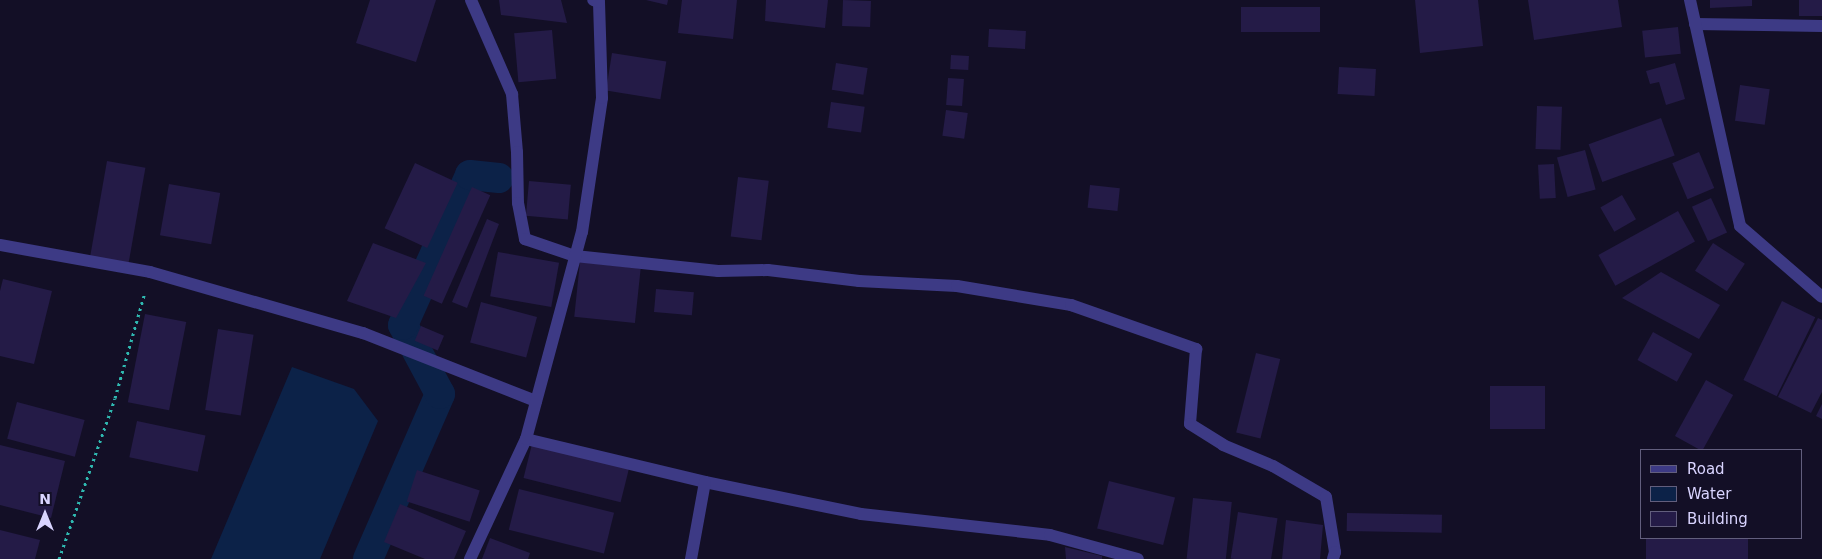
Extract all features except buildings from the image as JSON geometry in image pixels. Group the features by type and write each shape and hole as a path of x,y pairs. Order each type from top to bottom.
{"street":[{"path":"471,0 512,94 517,152 518,204 525,239 575,256 718,270 768,270 859,281 957,286 1071,305 1196,349 1190,424 1223,445 1273,466 1326,497 1335,552 1333,559"},
{"path":"470,559 526,439 582,232 602,98 599,2 593,0"},
{"path":"1690,0 1740,226 1822,296"},
{"path":"1695,24 1822,26"},
{"path":"0,245 150,272 363,333 536,401"},
{"path":"526,439 705,482 861,514 1050,535 1138,559"},
{"path":"691,559 705,482"}],"path":[{"path":"59,559 115,398 150,272"}],"water":[{"path":"292,367 354,389 378,421 320,559 211,559"}],"waterway":[{"path":"368,559 440,394 403,325 470,175 499,178"}]}
